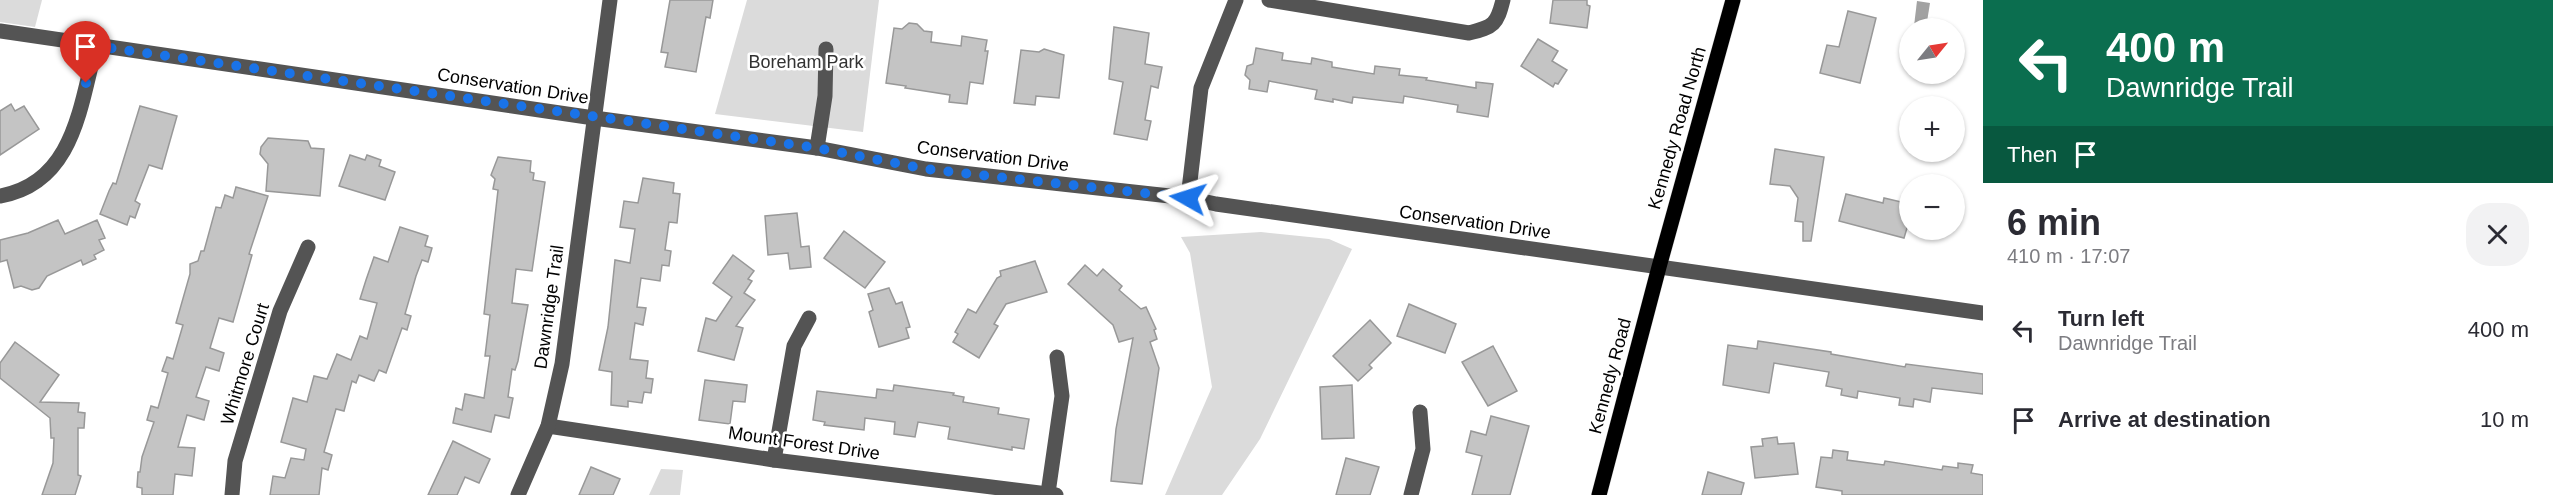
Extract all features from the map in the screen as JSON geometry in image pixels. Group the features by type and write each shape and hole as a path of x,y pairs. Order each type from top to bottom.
{"main road":[{"name":"Kennedy Road North","path":"1659,267 1733,0"},
{"name":"Kennedy Road","path":"1599,495 1659,267"}],"street":[{"name":"Dawnridge Trail","path":"518,495 548,426 561,364 610,0"},
{"path":"1188,198 1201,88 1236,0"},
{"path":"1269,0 1469,33 1489,28 1498,18 1503,0"},
{"name":"Conservation Drive","path":"0,31 594,118 817,148 926,169 1188,198 1216,204 1983,313"},
{"path":"0,196 32,185 59,160 73,136 96,46"},
{"path":"817,148 825,96 826,49"},
{"name":"Whitmore Court","path":"232,495 235,460 280,311 308,248"},
{"path":"774,459 794,346 809,318"},
{"path":"1052,494 1062,396 1057,357"},
{"path":"1411,495 1422,449 1420,412"},
{"name":"Mount Forest Drive","path":"548,426 774,459 1052,494"}],"green space":[{"path":"0,0 42,0 35,27 0,22"},
{"name":"Boreham Park","path":"747,0 879,0 863,132 715,114"},
{"path":"1261,232 1329,239 1352,249 1260,439 1222,495 1165,495 1212,387 1190,253 1181,237"},
{"path":"661,469 683,470 680,495 649,495"}],"shaded area":[{"path":"1917,1 1930,3 1928,18 1915,18"}],"building":[{"path":"670,0 713,0 710,18 706,17 696,72 665,67 668,53 661,52"},
{"path":"1553,0 1587,0 1587,5 1590,6 1587,28 1550,23"},
{"path":"1848,11 1876,18 1860,83 1820,73 1827,45 1839,47"},
{"path":"909,23 917,24 924,31 932,32 931,42 961,46 962,36 987,40 985,51 988,51 983,84 970,82 967,104 949,102 950,95 886,83 894,28 902,29"},
{"path":"1114,27 1149,33 1145,64 1162,67 1158,88 1151,86 1145,120 1151,121 1147,140 1114,134 1123,82 1109,79"},
{"path":"1538,39 1558,51 1552,61 1567,70 1558,84 1555,83 1553,87 1521,66"},
{"path":"1256,48 1283,53 1282,60 1311,64 1312,58 1332,62 1332,67 1374,74 1375,66 1400,69 1399,75 1476,88 1476,82 1493,84 1488,117 1457,112 1458,105 1404,96 1403,103 1353,97 1352,103 1333,99 1333,102 1315,99 1317,90 1269,81 1267,92 1249,89 1250,80 1245,75 1247,66 1253,64"},
{"path":"1044,49 1064,55 1059,98 1036,96 1035,105 1014,103 1021,50 1039,52"},
{"path":"11,104 15,111 24,106 39,129 0,155 0,111"},
{"path":"140,106 177,116 162,169 149,165 135,201 140,204 135,218 130,216 127,225 100,214 113,183 116,184"},
{"path":"268,138 308,141 311,148 324,149 320,196 266,191 268,164 260,154 261,147"},
{"path":"1775,149 1824,157 1811,241 1803,241 1803,222 1795,221 1798,198 1790,186 1770,184"},
{"path":"350,155 365,160 367,155 381,160 379,166 395,172 385,200 339,186"},
{"path":"498,157 531,161 530,172 534,173 533,180 545,182 532,271 516,269 512,303 528,305 518,361 515,370 512,369 508,397 513,398 509,418 495,415 491,432 453,423 456,408 462,410 465,394 484,398 490,356 485,356 490,315 484,314 498,190 493,189 495,179 491,175"},
{"path":"643,178 674,183 673,193 680,194 677,223 669,222 665,250 671,251 669,266 662,265 660,281 641,278 637,307 646,308 643,325 635,323 630,359 648,361 646,378 653,379 651,393 644,392 642,403 628,401 628,407 611,405 612,372 599,370 608,327 615,260 630,263 635,229 620,227 624,201 638,203"},
{"path":"236,187 268,196 249,254 252,255 233,322 219,318 210,348 224,353 219,371 206,367 196,397 209,401 204,420 187,415 178,447 195,448 192,476 175,474 173,495 142,495 142,488 137,487 138,472 140,472 142,457 154,422 147,420 151,406 158,408 168,373 162,371 167,357 173,359 183,325 176,323 190,274 190,264 198,261 201,251 204,251 216,207 221,208 225,195 233,198"},
{"path":"1846,194 1883,203 1884,198 1899,201 1899,237 1839,221"},
{"path":"797,213 801,247 809,246 811,267 790,269 788,253 768,255 765,216"},
{"path":"58,220 65,234 97,220 105,238 99,240 104,250 94,255 96,259 83,265 81,260 47,276 39,288 32,290 21,286 14,288 7,260 0,262 0,240 28,233"},
{"path":"400,227 428,236 425,246 432,248 428,262 422,260 416,276 405,314 411,316 407,330 402,328 386,373 379,370 374,381 359,375 356,383 352,381 344,411 336,409 324,452 332,455 328,470 322,468 319,495 270,495 273,476 285,478 291,458 304,460 306,449 281,442 293,398 307,402 314,376 327,379 337,354 351,360 360,336 367,339 377,303 360,299 374,257 388,262"},
{"path":"844,231 885,262 865,288 824,258"},
{"path":"733,255 754,271 748,279 752,281 744,293 755,300 736,326 743,328 734,360 698,351 706,318 716,321 732,297 713,283"},
{"path":"1035,261 1047,292 1006,304 994,324 998,326 979,358 953,342 958,334 955,332 968,309 976,313 997,278 1001,276 1000,271"},
{"path":"1085,265 1097,276 1103,269 1122,286 1119,290 1141,309 1146,307 1156,329 1154,330 1157,339 1150,342 1159,368 1142,484 1111,481 1116,429 1133,338 1119,342 1113,325 1068,284"},
{"path":"889,288 896,304 902,302 910,327 906,328 909,338 879,347 869,312 873,310 868,294"},
{"path":"1409,304 1456,324 1445,353 1397,336"},
{"path":"1370,320 1391,343 1369,365 1372,368 1358,381 1333,356"},
{"path":"1758,341 1831,352 1831,354 1905,367 1906,364 1983,374 1983,394 1932,388 1930,402 1914,399 1913,407 1899,405 1900,398 1858,391 1857,398 1841,395 1842,389 1826,386 1829,372 1774,363 1769,393 1723,385 1728,345 1757,349"},
{"path":"15,342 59,375 40,402 79,403 78,412 85,413 84,428 78,428 78,475 81,476 75,495 42,495 53,463 54,438 51,438 50,418 0,378 0,363"},
{"path":"1493,346 1517,391 1488,406 1462,362"},
{"path":"705,380 747,385 745,402 733,401 730,424 699,420"},
{"path":"894,385 954,393 953,395 964,397 963,402 999,408 998,414 1029,419 1024,449 1012,447 1012,450 948,439 950,427 918,422 915,437 894,434 895,422 865,418 864,430 824,425 825,422 813,420 817,391 876,398 877,389 893,391"},
{"path":"1352,385 1354,438 1322,439 1320,387"},
{"path":"1491,416 1529,426 1510,495 1472,495 1482,456 1466,452 1471,431 1486,435"},
{"path":"1777,437 1778,444 1794,443 1798,474 1755,478 1751,447 1763,446 1762,439"},
{"path":"453,441 490,459 479,483 465,477 457,495 428,495"},
{"path":"1833,450 1848,452 1847,460 1884,465 1885,461 1942,470 1943,466 1958,468 1958,463 1973,465 1971,473 1983,475 1983,495 1842,495 1842,491 1816,487 1821,457 1832,458"},
{"path":"1346,458 1379,467 1370,495 1336,495"},
{"path":"591,467 620,479 613,495 579,495"},
{"path":"1708,472 1744,483 1741,495 1702,495"}],"route":[{"path":"86,83 96,46 817,148 926,169 1188,198"}]}
